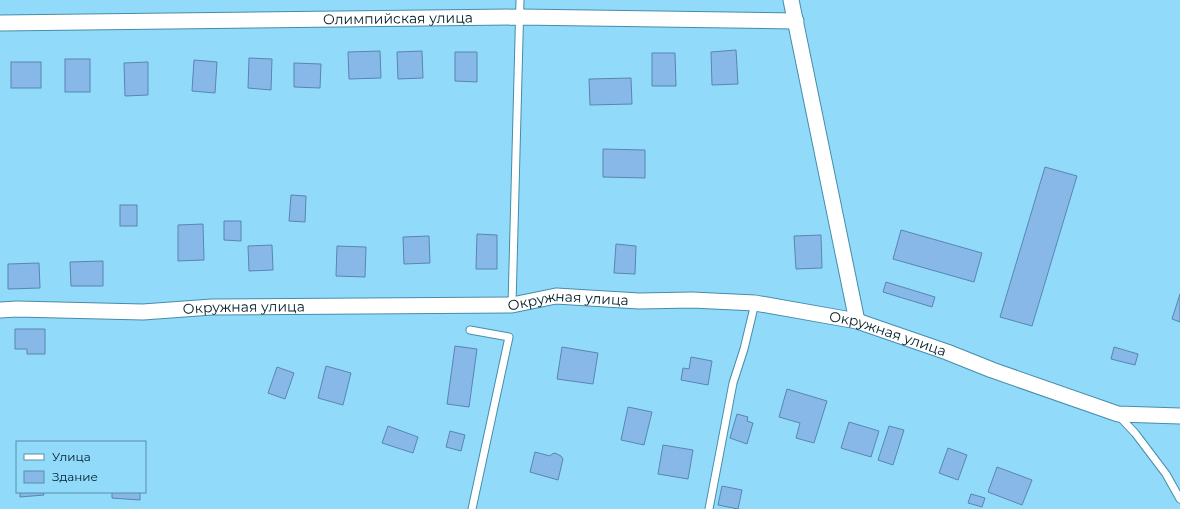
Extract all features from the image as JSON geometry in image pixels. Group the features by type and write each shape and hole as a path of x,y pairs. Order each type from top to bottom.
{"street":[{"path":"791,0 857,321"},
{"name":"Олимпийская улица","path":"0,23 520,17 796,21"},
{"name":"Окружная улица","path":"0,310 17,309 143,312 212,307 512,305 556,296 639,301 692,300 755,303 857,321 1118,414 1180,416"}],"lane":[{"path":"512,305 520,0"},
{"path":"709,509 733,383 744,349 755,303"},
{"path":"470,330 509,337 472,509"},
{"path":"1118,414 1135,433 1166,474 1180,499"}],"building":[{"path":"736,50 738,84 712,85 711,52"},
{"path":"380,51 381,78 349,79 348,52"},
{"path":"422,51 423,78 398,79 397,52"},
{"path":"455,52 477,52 477,82 455,81"},
{"path":"652,53 675,53 676,86 652,86"},
{"path":"249,58 272,59 271,90 248,88"},
{"path":"65,59 90,59 90,92 65,92"},
{"path":"194,60 217,62 215,93 192,91"},
{"path":"11,62 41,62 41,88 11,88"},
{"path":"148,62 148,95 125,96 124,63"},
{"path":"294,63 321,64 320,88 294,87"},
{"path":"631,78 632,104 590,105 589,79"},
{"path":"603,149 645,150 645,178 603,177"},
{"path":"1045,167 1077,176 1032,326 1000,317"},
{"path":"291,195 306,196 305,222 289,221"},
{"path":"120,205 137,205 137,226 120,226"},
{"path":"224,221 241,221 241,241 224,240"},
{"path":"203,224 204,260 178,261 178,225"},
{"path":"901,230 982,253 974,282 893,259"},
{"path":"477,234 497,235 497,269 476,269"},
{"path":"821,235 822,268 796,269 794,236"},
{"path":"429,236 430,263 404,264 403,237"},
{"path":"616,244 636,246 635,274 614,273"},
{"path":"272,245 273,270 249,271 248,246"},
{"path":"337,246 366,247 365,277 336,276"},
{"path":"103,261 103,286 71,286 70,262"},
{"path":"39,263 40,288 8,289 8,264"},
{"path":"886,282 935,297 932,307 883,292"},
{"path":"1180,294 1180,322 1172,319"},
{"path":"15,329 45,329 45,354 27,354 27,349 15,349"},
{"path":"455,346 477,349 469,407 447,404"},
{"path":"562,347 598,353 593,384 557,379"},
{"path":"1114,347 1138,354 1135,365 1111,359"},
{"path":"691,357 712,361 708,385 681,380 683,368 689,369"},
{"path":"326,366 351,373 343,405 318,398"},
{"path":"277,367 294,373 285,399 268,393"},
{"path":"787,389 827,401 814,443 796,438 800,423 779,417"},
{"path":"628,407 652,412 644,445 621,440"},
{"path":"737,414 748,417 747,421 753,423 747,444 730,438"},
{"path":"849,422 879,431 871,457 841,448"},
{"path":"388,426 418,437 413,453 382,443"},
{"path":"889,426 904,430 893,465 878,460"},
{"path":"450,431 465,435 461,451 446,447"},
{"path":"663,445 693,450 688,479 658,474"},
{"path":"948,448 967,455 958,480 939,473"},
{"path":"535,452 550,456 555,453 561,456 563,459 558,480 530,472"},
{"path":"997,467 1032,480 1022,505 988,492"},
{"path":"722,486 742,490 738,509 718,505"},
{"path":"20,493 43,493 44,495 20,497"},
{"path":"112,493 140,493 140,500 112,498"},
{"path":"971,494 985,498 982,507 968,503"}]}
